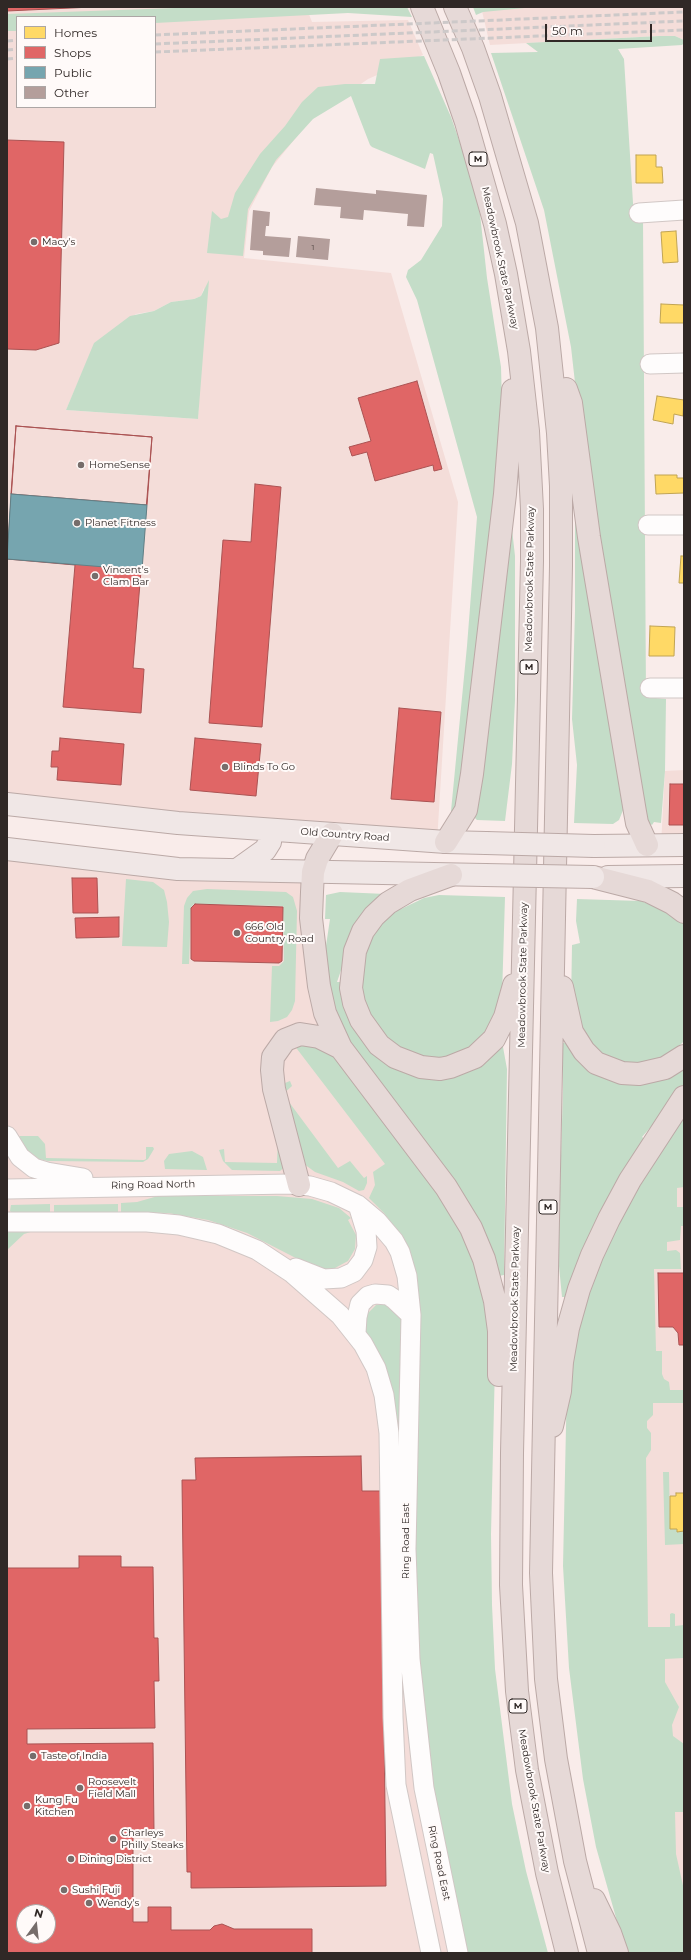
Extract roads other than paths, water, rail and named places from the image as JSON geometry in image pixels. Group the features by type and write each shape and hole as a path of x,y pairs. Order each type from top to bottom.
{"highway":[{"name":"Meadowbrook State Parkway","path":"422,7 449,73 474,147 495,224 515,326 523,378 528,431 532,535 522,952 512,1453 511,1585 517,1691 536,1822 552,1898 568,1953"},
{"name":"M","path":"455,7 473,48 490,96 513,171 534,256 547,328 556,406 562,512 541,1573 546,1679 557,1765 575,1861 599,1953"},
{"path":"446,842 466,810 475,754 506,482 515,326"},
{"path":"547,328 571,402 589,537 632,796 637,823 647,846"},
{"path":"332,834 317,859 313,872 311,918 319,986 325,1013 341,1048 456,1201 478,1242 489,1274 497,1315 499,1331 499,1377 512,1453"},
{"path":"451,875 410,890 388,903 368,922 358,941 352,969 352,996 361,1020 379,1045 403,1061 430,1068 450,1067 475,1057 489,1045 502,1025 522,952"},
{"path":"593,877 648,891 672,903 684,912"},
{"path":"554,946 569,1025 576,1040 589,1057 613,1071 631,1074 658,1071 672,1065 684,1056"},
{"path":"299,1185 274,1089 272,1070 273,1057 285,1040 300,1034 319,1037 341,1048"},
{"path":"542,1468 560,1391 562,1362 568,1328 585,1273 618,1200 684,1097"},
{"path":"575,1861 610,1933 617,1953"}],"main road":[{"name":"Old Country Road","path":"7,804 166,822 446,842 594,846 684,845"},
{"path":"237,870 265,850 270,842 272,830"},
{"path":"7,849 154,867 451,875 593,877 684,876"}],"street":[{"path":"639,213 684,210"},
{"path":"650,364 684,363"},
{"path":"648,525 684,525"},
{"path":"650,688 684,688"},
{"path":"7,1136 20,1157 34,1168 47,1172 124,1186"},
{"name":"Ring Road North","path":"7,1189 124,1186 299,1185"},
{"name":"Ring Road East","path":"299,1185 331,1192 358,1205 386,1230 400,1252 407,1276 411,1315 406,1548 408,1638 416,1726 429,1817 458,1953"},
{"path":"7,1222 120,1221 179,1225 231,1238 316,1277 332,1279 349,1276 363,1260 367,1247 366,1231 358,1205"},
{"name":"Ring Road East","path":"268,1256 303,1281 328,1303 356,1333 376,1368 384,1394 388,1427 388,1717 396,1785 431,1953"},
{"path":"356,1333 360,1304 368,1296 375,1294 388,1296 394,1299 411,1315"},
{"path":"388,1717 416,1726"}],"railway":[{"path":"156,35 684,12"},
{"path":"156,44 684,21"},
{"path":"156,52 684,30"},
{"path":"7,41 16,40"},
{"path":"7,50 16,49"},
{"path":"7,59 16,58"}],"place":[{"name":"Macy's","path":"34,242"},
{"name":"HomeSense","path":"81,465"},
{"name":"Planet Fitness","path":"77,523"},
{"name":"Vincent's Clam Bar","path":"95,576"},
{"name":"Blinds To Go","path":"225,767"},
{"name":"666 Old Country Road","path":"237,933"},
{"name":"Taste of India","path":"33,1756"},
{"name":"Roosevelt Field Mall","path":"80,1788"},
{"name":"Kung Fu Kitchen","path":"27,1806"},
{"name":"Charleys Philly Steaks","path":"113,1839"},
{"name":"Dining District","path":"71,1859"},
{"name":"Sushi Fuji","path":"64,1890"},
{"name":"Wendy's","path":"89,1903"}]}
